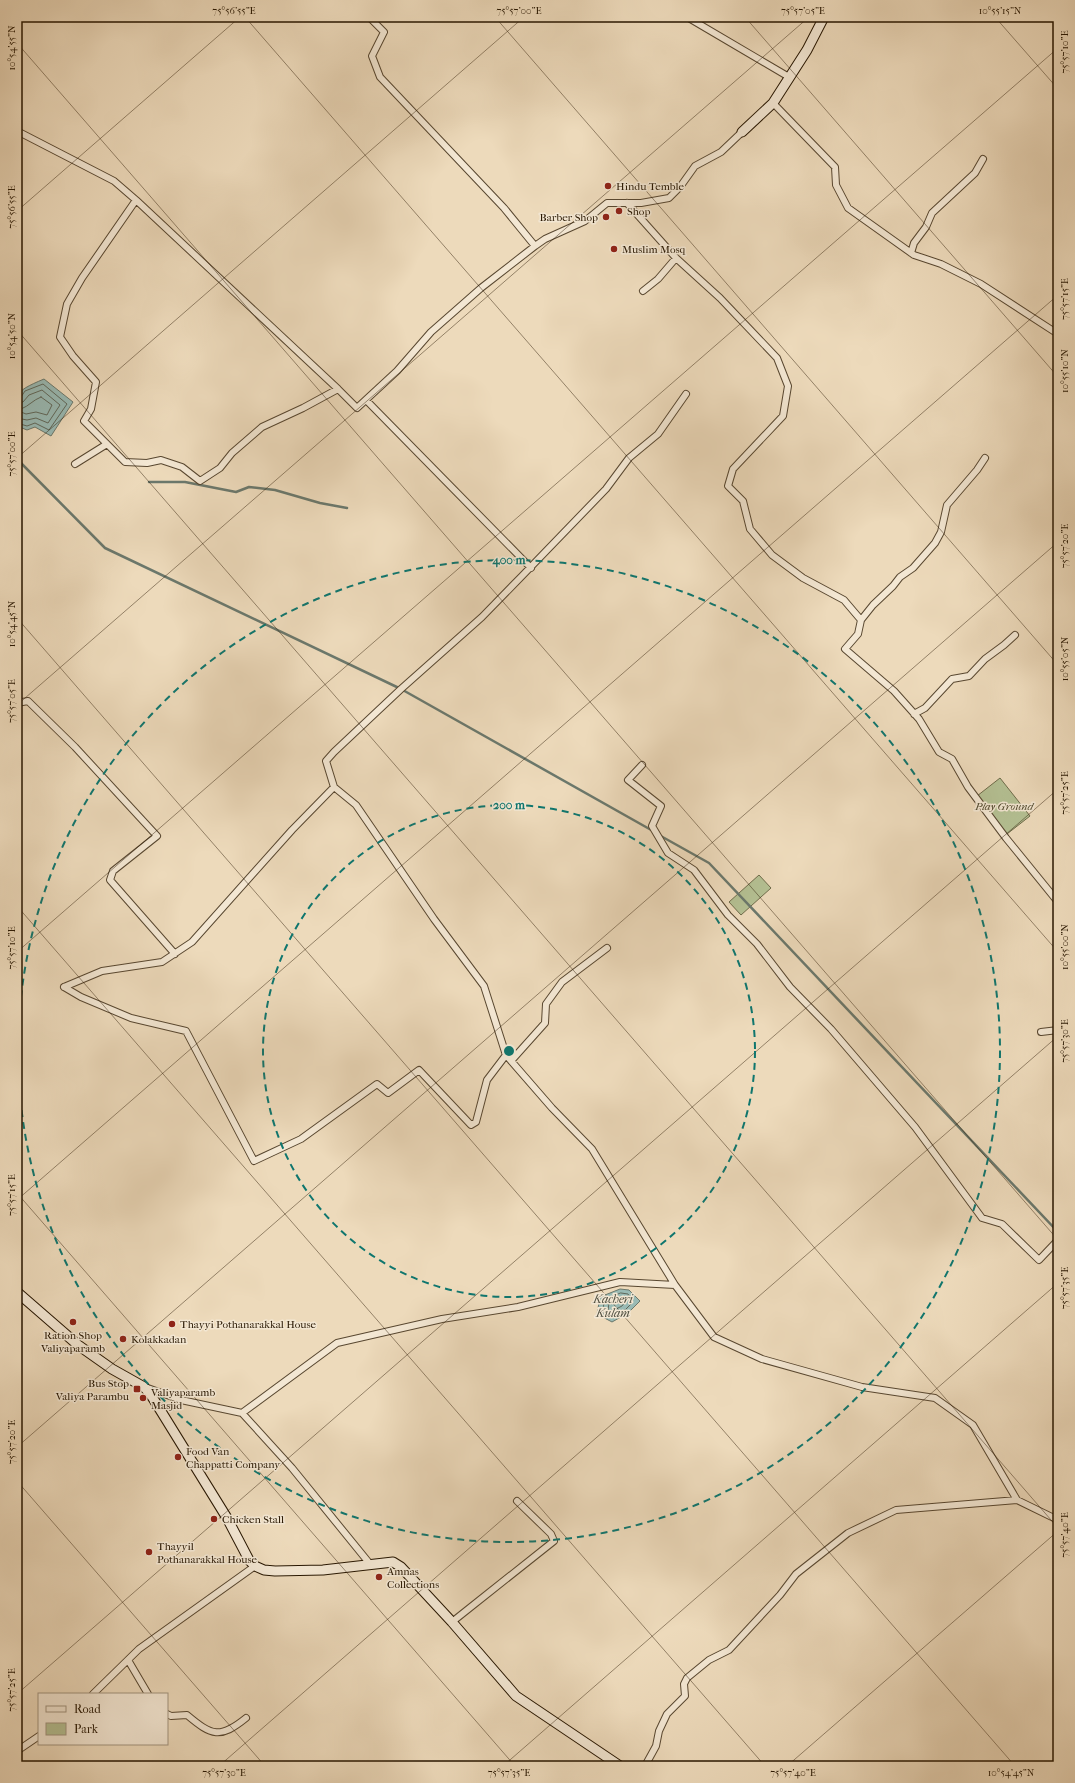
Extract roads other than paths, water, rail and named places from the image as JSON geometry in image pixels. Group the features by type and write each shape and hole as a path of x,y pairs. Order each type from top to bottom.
{"main road":[{"path":"742,132 774,103 807,50 824,17"},
{"path":"17,1292 78,1345 112,1369 144,1387 151,1395 227,1518 249,1560 255,1566 264,1570 275,1571 323,1570 393,1562 401,1567 452,1622 516,1696 620,1766"}],"street":[{"path":"369,17 384,32 372,56 380,77 504,208 535,246"},
{"path":"687,17 789,78"},
{"path":"774,103 835,167 836,184 848,208 911,253 941,264 981,284 1058,334"},
{"path":"17,132 114,181 357,408 397,371 431,332 477,292 535,246 545,239 585,221 607,202 641,203 669,198 680,187 695,166 721,152 742,132"},
{"path":"911,253 914,243 926,227 932,213 975,172 983,159"},
{"path":"136,200 82,278 67,304 60,337 73,356 96,382 91,409 84,421 125,462 147,463 161,460 182,467 200,481 220,468 232,453 262,427 303,408 338,389"},
{"path":"627,203 676,258 720,298 777,358 788,386 783,416 733,469 728,486 743,501 750,529 772,555 803,578 844,600 861,620"},
{"path":"643,291 658,279 676,258"},
{"path":"686,394 658,434 630,458 606,489 531,568 482,616 401,689 326,761 334,787 356,805 434,919 484,986 506,1055 552,1108 592,1149 675,1285 714,1337 762,1359 862,1387 935,1398 973,1425 1017,1500"},
{"path":"366,400 531,568"},
{"path":"75,464 107,444"},
{"path":"985,458 978,470 947,505 941,532 935,543 913,568 900,577 893,586 873,605 861,620 858,634 845,649 894,691 914,714 939,752 952,759 968,787 1006,838 1058,902"},
{"path":"914,714 925,708 952,679 969,676 985,659 1004,645 1015,634"},
{"path":"17,703 28,701 75,747 157,836 113,871 110,880 175,954"},
{"path":"642,765 628,780 661,806 652,826 668,853 694,870 728,916 757,944 790,987 831,1029 884,1090 915,1127 982,1218 1002,1224 1039,1260 1058,1240"},
{"path":"334,787 292,830 192,942 162,962 102,971 64,987 81,997 131,1018 186,1031 254,1161 301,1139 377,1084 388,1093 418,1070 471,1125 476,1122 487,1080 506,1055"},
{"path":"511,1061 545,1024 546,1004 562,982 607,948"},
{"path":"1042,1032 1058,1030"},
{"path":"242,1413 337,1343 442,1319 518,1307 620,1282 675,1285"},
{"path":"144,1387 181,1400 242,1413 292,1468 370,1564"},
{"path":"645,1766 656,1746 658,1731 667,1714 686,1696 684,1684 687,1678 709,1660 729,1650 780,1595 796,1574 848,1533 896,1510 1017,1500 1058,1520"},
{"path":"452,1622 554,1540 551,1534 518,1501"},
{"path":"95,1693 140,1649 255,1566"},
{"path":"128,1660 147,1693"},
{"path":"168,1714 171,1716 187,1715 205,1730 222,1732 234,1728 246,1718"},
{"path":"17,1751 38,1737"}],"water":[{"path":"44,379 73,402 51,436 35,427 27,430 17,426 18,395 21,391"},
{"name":"Kacheri Kulam","path":"620,1289 629,1290 640,1301 628,1313 612,1322 597,1314 600,1297"}],"waterway":[{"path":"17,459 105,548 401,689 653,831"},
{"path":"149,482 185,482 236,492 249,487 275,490 320,503 347,508"},
{"path":"659,835 709,863 1058,1232"}],"place":[{"name":"Hindu Temble","path":"608,186"},
{"name":"Shop","path":"619,211"},
{"name":"Barber Shop","path":"606,217"},
{"name":"Muslim Mosq","path":"614,249"},
{"name":"Ration Shop Valiyaparamb","path":"73,1322"},
{"name":"Thayyi Pothanarakkal House","path":"172,1324"},
{"name":"Kolakkadan","path":"123,1339"},
{"name":"Bus Stop Valiya Parambu","path":"137,1389"},
{"name":"Valiyaparamb Masjid","path":"143,1398"},
{"name":"Food Van Chappatti Company","path":"178,1457"},
{"name":"Chicken Stall","path":"214,1519"},
{"name":"Thayyil Pothanarakkal House","path":"149,1552"},
{"name":"Amnas Collections","path":"379,1577"}],"park label":[{"name":"Play Ground","path":"1004,806"}]}
